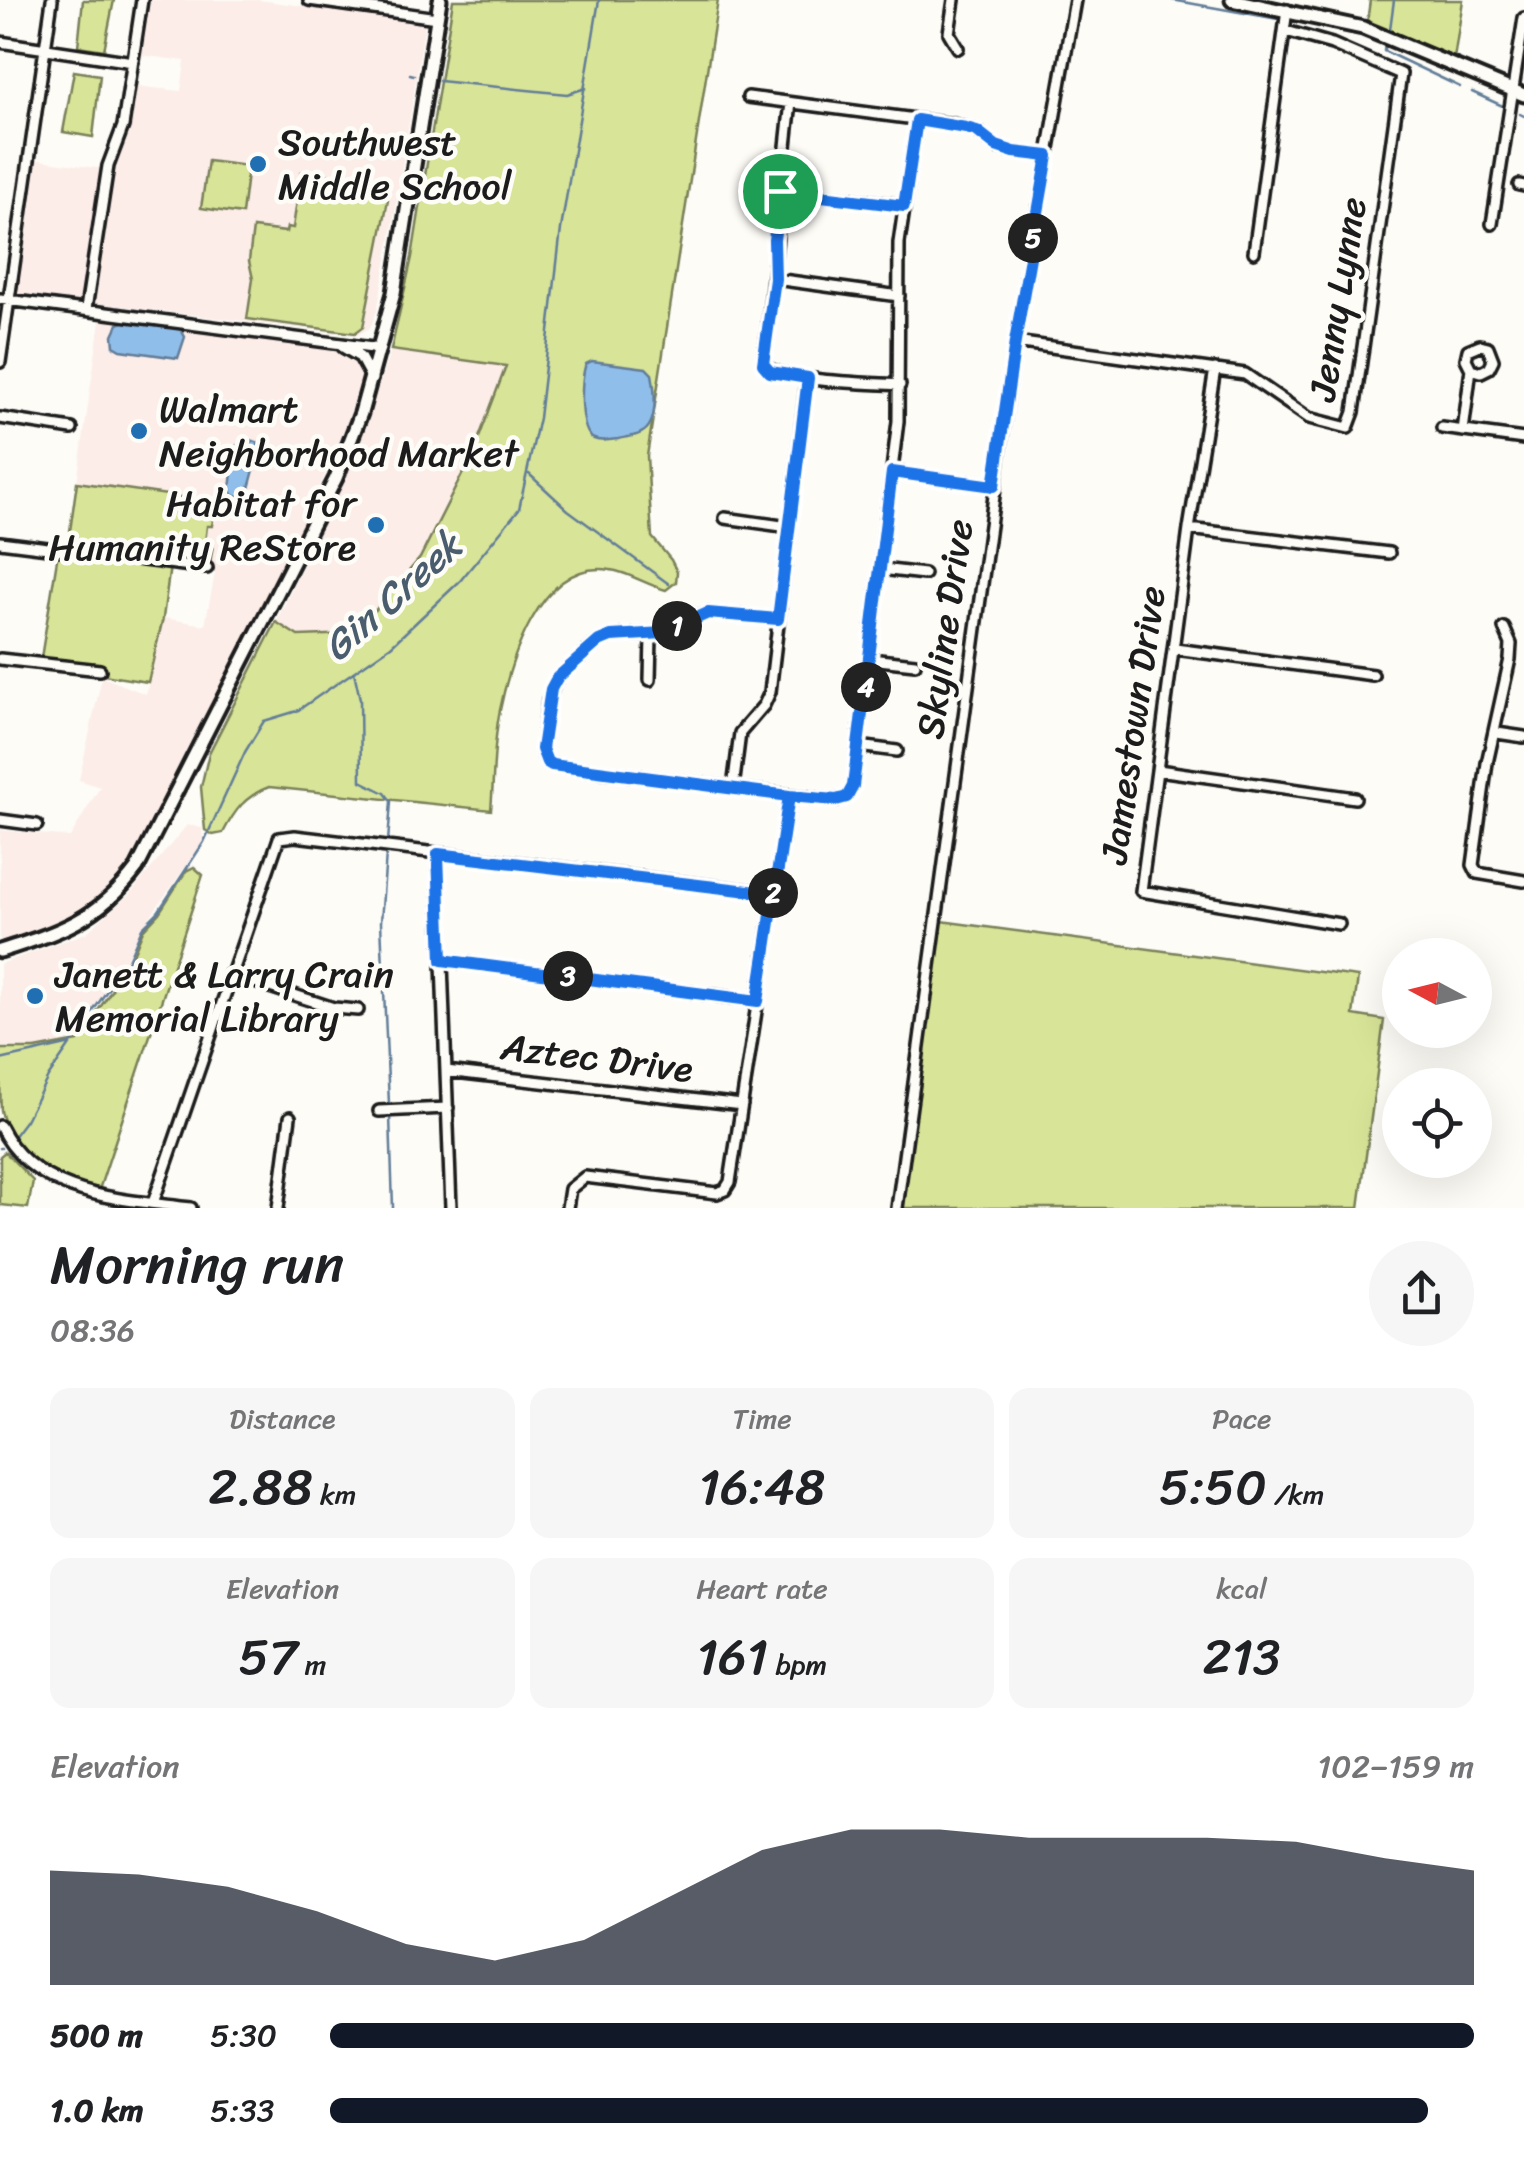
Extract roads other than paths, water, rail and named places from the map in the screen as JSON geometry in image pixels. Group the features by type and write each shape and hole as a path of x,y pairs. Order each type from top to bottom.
{"main road":[{"path":"0,951 62,931 90,917 146,855 336,478 372,379 402,248 440,0"},
{"path":"1232,0 1379,34 1519,92"}],"street":[{"path":"0,362 4,299 52,0"},
{"path":"86,309 108,166 123,126 142,0"},
{"path":"309,0 437,18"},
{"path":"954,0 949,32 958,48"},
{"name":"Skyline Drive","path":"897,1208 1015,342 1075,0"},
{"path":"1254,252 1286,10"},
{"path":"1492,224 1519,92 1524,18"},
{"name":"Jenny Lynne","path":"1015,342 1245,374 1308,418 1348,428 1354,412 1401,74 1332,44 1286,30"},
{"path":"0,42 133,62"},
{"path":"748,96 966,128 977,131 996,146 1048,156"},
{"path":"791,103 763,364 770,372 808,378 900,385"},
{"path":"778,619 708,613 652,636 611,636 585,651 557,678 548,700 544,756 552,765 789,796 836,800 847,797 853,786 882,569 900,385 899,243 917,120"},
{"path":"780,191 904,206"},
{"path":"775,279 898,296"},
{"path":"4,299 380,349"},
{"path":"331,342 360,357 372,379"},
{"name":"Jamestown Drive","path":"1215,369 1189,529 1141,891 1338,924"},
{"path":"1462,430 1471,369"},
{"path":"733,788 740,733 770,692 808,378"},
{"path":"0,418 72,429"},
{"path":"1442,428 1524,440"},
{"path":"892,472 994,486"},
{"path":"725,518 790,527"},
{"path":"1189,529 1389,553"},
{"path":"0,542 206,568"},
{"path":"882,569 924,574"},
{"path":"1504,628 1511,644 1510,659 1488,763 1473,865 1477,873 1487,877 1524,881"},
{"path":"650,680 652,636"},
{"path":"1175,649 1372,674"},
{"path":"0,658 100,670"},
{"path":"870,659 915,664"},
{"path":"1496,733 1524,737"},
{"path":"858,746 897,751"},
{"path":"1158,770 1355,798"},
{"path":"567,1208 574,1183 585,1177 716,1193 725,1190 730,1182 789,796"},
{"path":"0,820 37,825"},
{"path":"153,1203 279,838 295,836 774,894"},
{"path":"438,854 451,1208"},
{"path":"442,960 758,1001"},
{"path":"230,974 334,1008 358,1010"},
{"name":"Aztec Drive","path":"446,1070 742,1105"},
{"path":"379,1111 448,1108"},
{"path":"278,1208 290,1117"},
{"path":"0,1126 18,1155 48,1179 89,1192 190,1208"}],"water":[{"path":"128,320 180,328 185,337 178,358 114,346 118,324"},
{"path":"592,361 646,368 652,374 654,406 647,429 609,440 589,435 582,392 586,364"},
{"path":"245,439 257,442 260,448 248,492 242,498 232,495 230,489 235,447"}],"waterway":[{"name":"Gin Creek","path":"13,1137 48,1077 128,960 142,928 158,912 204,842 245,752 264,721 297,711 391,646 460,581 519,509 539,418 561,229 599,0"},
{"path":"1172,0 1278,19"},
{"path":"1390,29 1394,0"},
{"path":"1385,42 1384,51 1460,87"},
{"path":"410,74 414,75"},
{"path":"439,81 567,94 586,88"},
{"path":"1472,92 1507,108"},
{"path":"1520,114 1524,116"},
{"path":"529,474 568,510 669,584"},
{"path":"354,672 360,699 361,781 385,793 391,801 388,842"},
{"path":"386,854 381,922 389,1104"},
{"path":"0,1060 71,1044"},
{"path":"390,1116 393,1208"}],"place":[{"name":"Southwest Middle School","path":"258,164"},
{"name":"Walmart Neighborhood Market","path":"139,431"},
{"name":"Habitat for Humanity ReStore","path":"376,525"},
{"name":"Janett & Larry Crain Memorial Library","path":"35,996"}]}
